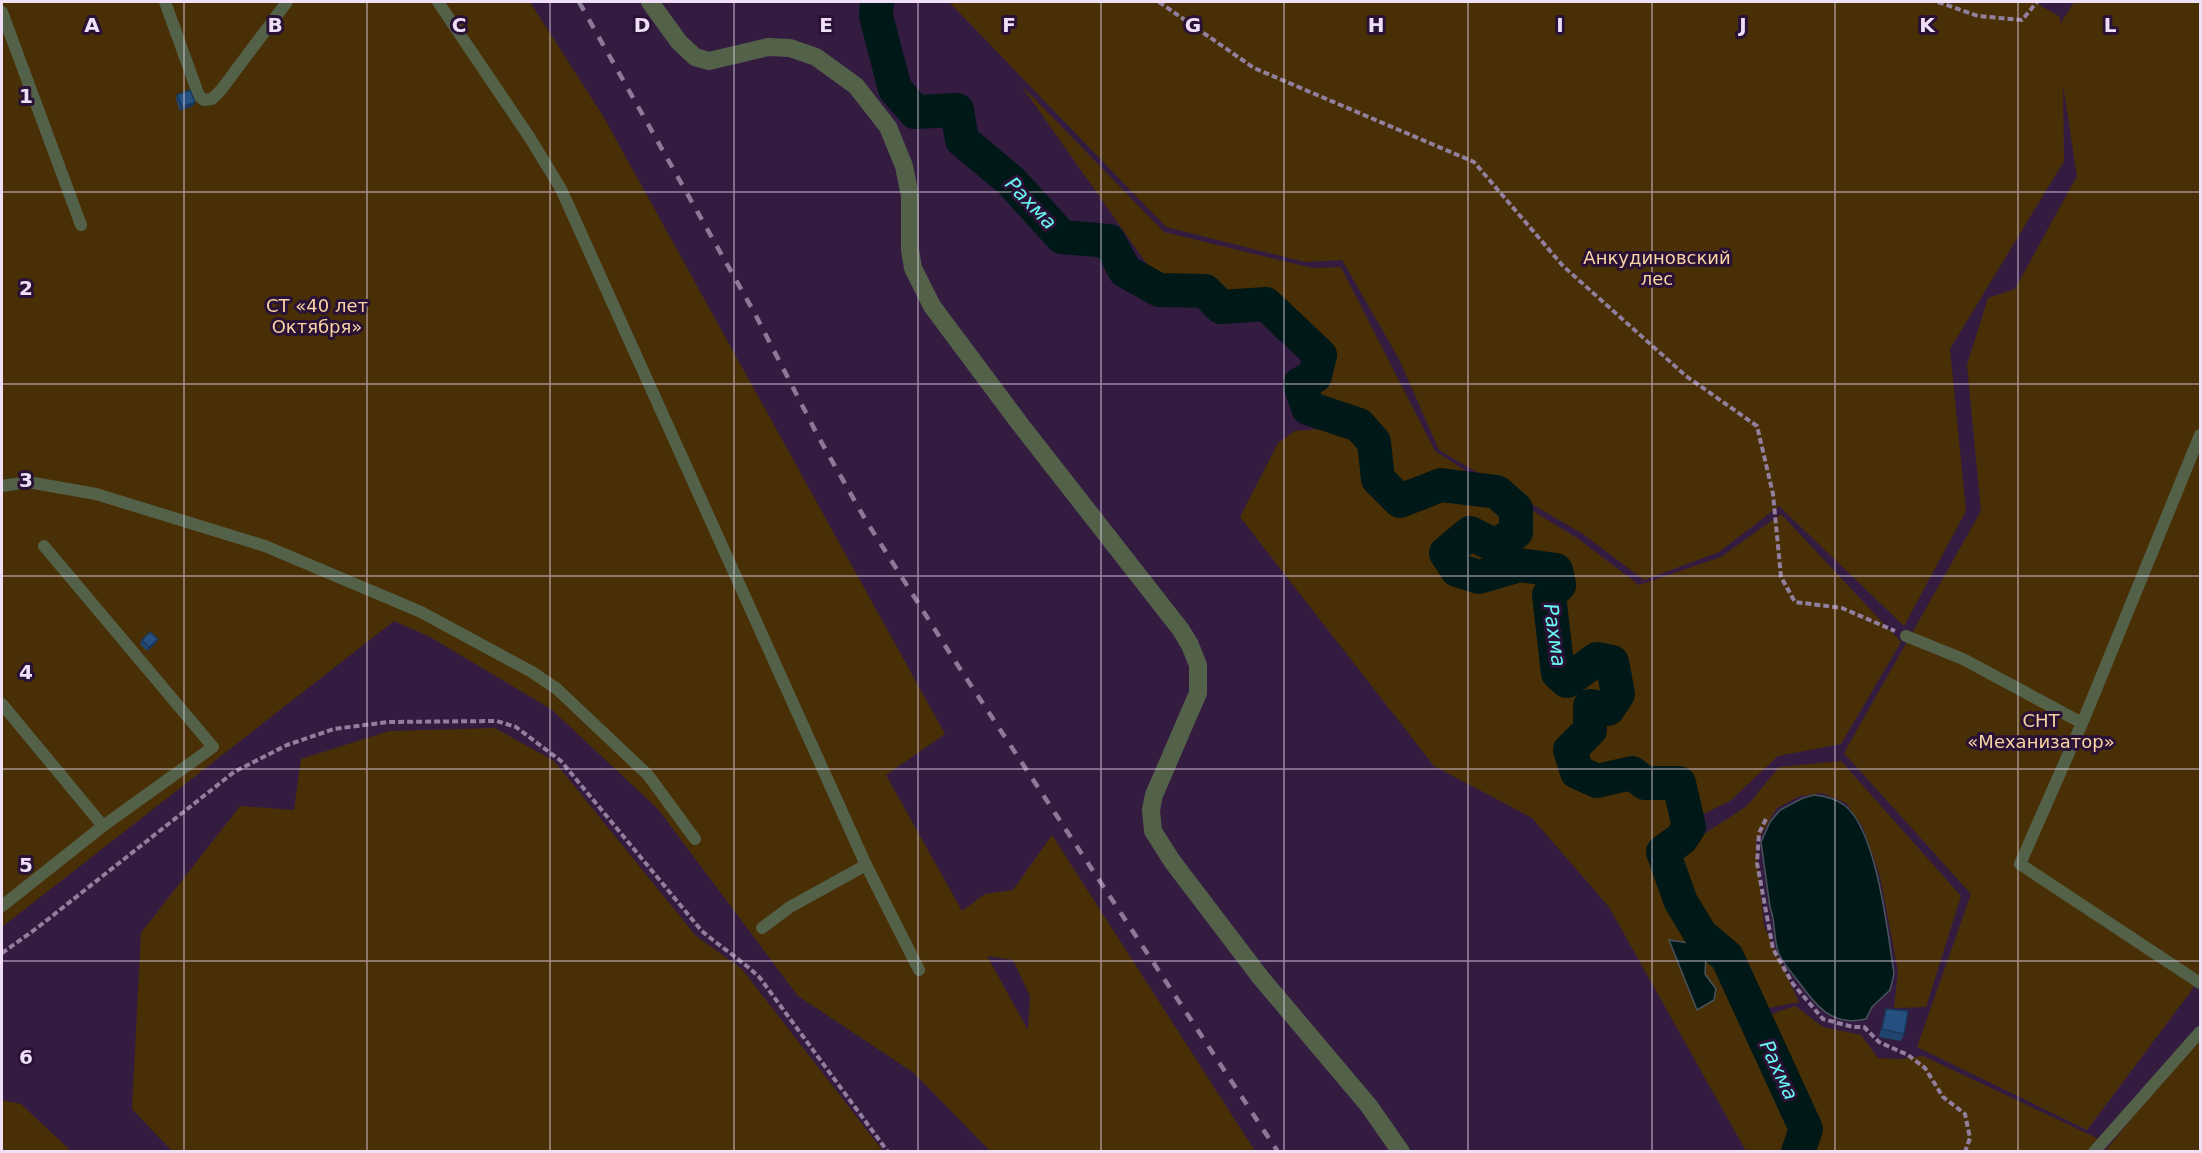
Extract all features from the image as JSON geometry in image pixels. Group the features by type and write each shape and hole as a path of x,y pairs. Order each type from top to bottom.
{"street":[{"path":"650,2 679,42 695,57 709,61 768,47 790,48 816,57 856,86 888,127 904,166 910,196 910,250 913,268 932,306 1020,424 1181,630 1198,665 1198,693 1154,795 1151,810 1153,831 1172,861 1254,969 1369,1106 1401,1152"}],"lane":[{"path":"165,2 199,96 204,100 212,99 221,90 287,2"},
{"path":"438,2 530,138 561,189 866,865 919,970"},
{"path":"2,12 81,225"},
{"path":"2200,435 2082,723 2020,864 2200,983"},
{"path":"2,486 28,482 96,494 265,546 421,612 532,672 557,689 648,776 695,839"},
{"path":"2,906 104,825 213,747 44,546"},
{"path":"1906,636 1963,658 2082,723"},
{"path":"2,704 104,825"},
{"path":"762,928 790,907 866,865"},
{"path":"2094,1152 2200,1032"}],"path":[{"path":"1159,2 1254,68 1474,162 1563,266 1686,376 1756,426 1773,494 1782,577 1796,602 1842,608 1906,636"},
{"path":"1938,2 1978,16 2022,20 2037,2"},
{"path":"2,953 37,928 234,772 287,745 334,729 388,722 497,721 516,727 561,761 701,930 746,964 760,978 888,1152"},
{"path":"1766,819 1759,833 1757,863 1762,895 1773,949 1793,984 1822,1019 1853,1027 1864,1027 1879,1042 1908,1055 1925,1068 1944,1097 1965,1114 1971,1138 1965,1152"}],"green space":[{"name":"СТ «40 лет Октября»","path":"2,2 530,2 603,116 945,734 886,775 962,911 985,894 1013,890 1052,835 1255,1151 990,1151 914,1073 798,996 658,809 551,709 430,637 394,621 2,927","holes":["987,956 1013,960 1030,996 1028,1030"]},
{"name":"Анкудиновский лес","path":"949,2 2034,2 2060,17 2060,24 2074,2 2200,2 2200,979 2087,1130 1917,1047 1971,894 1844,753 1981,511 1967,365 1988,298 2015,289 2077,176 2063,85 2064,161 1950,349 1966,511 1904,626 1779,506 1719,552 1644,580 1583,534 1439,450 1399,359 1342,260 1305,262 1166,227"},
{"path":"1021,85 1164,232 1312,268 1341,267 1435,451 1486,484 1431,478 1400,490 1384,475 1380,437 1360,415 1317,403 1308,387 1321,378 1328,353 1268,296 1223,299 1206,284 1161,284"},
{"path":"1347,427 1367,446 1370,486 1399,511 1447,493 1497,505 1504,525 1491,534 1467,524 1438,553 1454,577 1476,586 1523,573 1546,582 1541,591 1551,676 1569,688 1604,672 1601,700 1584,702 1581,726 1564,747 1569,770 1583,785 1631,781 1645,790 1674,792 1678,829 1656,851 1694,934 1720,964 1797,1130 1789,1151 1746,1151 1609,907 1532,818 1434,766 1240,517 1278,443 1295,431"},
{"path":"1528,508 1577,538 1639,585 1721,557 1781,514 1901,642 1841,744 1778,756 1730,801 1695,818 1680,777 1648,774 1629,766 1590,770 1582,751 1596,734 1596,718 1615,717 1624,698 1620,658 1603,651 1566,667 1557,599 1567,589 1564,567 1531,556 1483,565 1467,558 1472,546 1503,554 1527,533"},
{"path":"495,728 554,761 696,936 742,969 883,1151 172,1151 132,1109 141,933 240,806 294,810 301,759 389,731"},
{"path":"1841,761 1961,896 1926,1007 1894,1008 1898,971 1880,876 1863,827 1846,803 1822,793 1800,796 1777,808 1756,843 1764,926 1799,1002 1769,1008 1718,934 1692,902 1678,857 1701,836 1747,806 1779,767"},
{"path":"1795,1006 1823,1027 1861,1035 1878,1058 1899,1059 1923,1056 2099,1139 2088,1152 1802,1151 1811,1127 1762,1017"},
{"path":"2200,1034 2200,1151 2105,1151"},
{"path":"2,1100 21,1104 71,1151 2,1151"}],"shaded area":[{"path":"1814,795 1829,798 1844,805 1855,818 1865,836 1879,884 1894,974 1890,990 1872,1007 1866,1019 1844,1020 1834,1017 1818,1006 1783,961 1777,948 1761,842 1770,822 1780,810"},
{"path":"1669,940 1696,944 1706,954 1705,974 1716,989 1714,1000 1697,1010"}],"building":[{"path":"190,90 195,102 182,107 177,95"},
{"path":"150,632 158,639 149,647 142,640"},
{"path":"1886,1009 1908,1011 1904,1034 1882,1029"}],"waterway":[{"name":"Рахма","path":"877,2 876,16 895,89 915,112 957,110 962,140 1011,181 1062,237 1109,241 1125,271 1159,290 1205,291 1221,307 1266,304 1320,355 1315,376 1300,384 1308,408 1359,425 1374,442 1378,479 1400,501 1441,485 1497,492 1516,509 1516,532 1496,546 1470,533 1446,553 1457,570 1479,577 1520,565 1556,570 1559,585 1549,595 1558,673 1567,681 1597,659 1612,662 1618,694 1608,709 1590,706 1590,730 1570,750 1577,772 1597,781 1632,773 1645,783 1679,783 1689,827 1681,839 1663,852 1681,902 1701,935 1727,957 1806,1129 1798,1152"}],"railway":[{"path":"579,2 754,312 819,438 865,519 951,655 1278,1152"}],"park label":[{"name":"СНТ «Механизатор»","path":"2041,731"}]}
